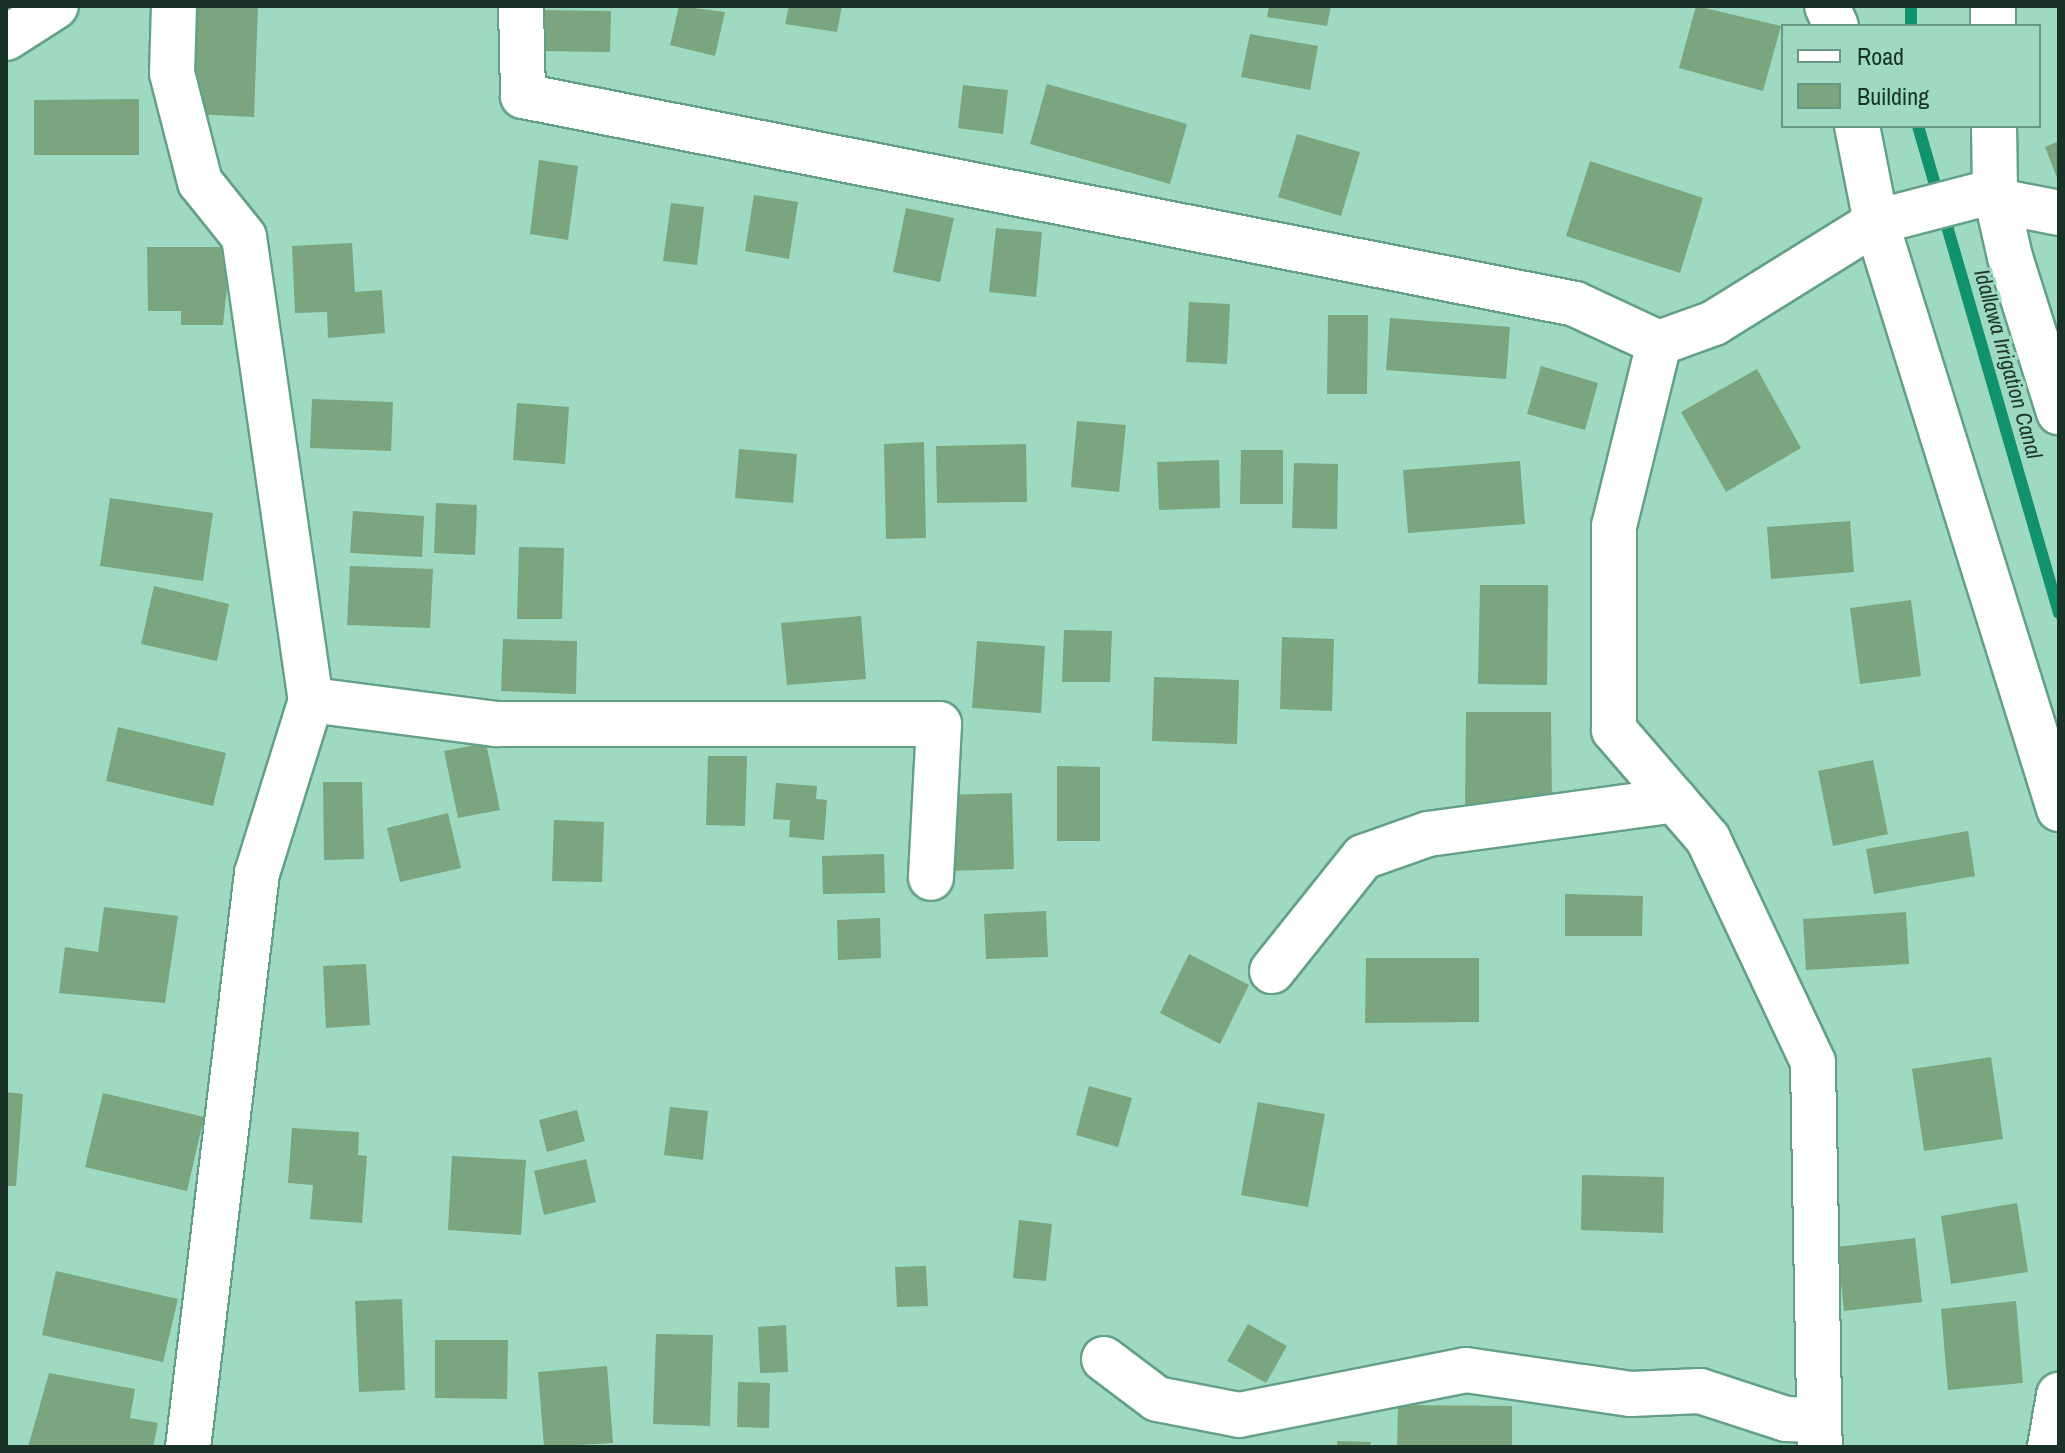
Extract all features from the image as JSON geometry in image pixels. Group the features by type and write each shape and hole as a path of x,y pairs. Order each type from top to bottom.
{"street":[{"path":"6,38 56,6"},
{"path":"174,6 172,73 200,182 244,237 311,700 257,873 188,1447"},
{"path":"521,6 523,96 1575,304 1659,343 1714,323 1894,217 1985,197 2059,213"},
{"path":"1858,128 1894,217 2059,809"},
{"path":"1994,128 1985,197 2059,412"},
{"path":"1104,1359 1157,1399 1239,1415 1466,1370 1631,1394 1700,1391 1786,1419 1819,1434 1813,1062 1708,839 1614,730 1614,526 1659,343"},
{"path":"311,700 496,724 939,724 931,878"},
{"path":"1272,971 1363,857 1441,831 1675,800"},
{"path":"2050,1447 2059,1395"}],"building":[{"path":"194,6 258,6 254,117 191,114"},
{"path":"679,6 725,12 715,56 670,45"},
{"path":"789,6 842,6 837,32 785,24"},
{"path":"1269,6 1331,6 1327,26 1267,17"},
{"path":"1696,6 1781,26 1763,91 1679,68"},
{"path":"537,10 611,11 610,52 536,51"},
{"path":"1250,34 1318,46 1310,90 1241,77"},
{"path":"1047,84 1187,124 1170,184 1030,144"},
{"path":"963,85 1008,90 1003,134 958,128"},
{"path":"139,99 139,155 34,155 34,100"},
{"path":"1297,134 1360,152 1341,216 1278,197"},
{"path":"2059,141 2059,183 2045,147"},
{"path":"539,160 578,166 568,240 530,234"},
{"path":"1590,161 1703,198 1680,273 1566,236"},
{"path":"754,195 798,202 789,259 745,251"},
{"path":"671,203 704,207 697,265 663,261"},
{"path":"906,208 954,218 940,282 893,272"},
{"path":"996,228 1042,232 1036,297 989,292"},
{"path":"352,243 355,292 382,290 385,333 328,338 327,312 295,313 292,246"},
{"path":"147,247 231,247 223,325 181,325 181,311 148,311"},
{"path":"1189,302 1230,304 1227,364 1186,362"},
{"path":"1328,315 1368,315 1367,394 1327,394"},
{"path":"1390,318 1510,327 1506,379 1386,370"},
{"path":"1541,366 1598,383 1585,430 1527,414"},
{"path":"1757,369 1801,448 1726,492 1681,412"},
{"path":"312,399 393,402 391,451 310,448"},
{"path":"517,403 569,407 565,464 513,460"},
{"path":"1077,421 1126,425 1119,492 1071,487"},
{"path":"924,442 926,538 886,539 884,444"},
{"path":"1026,444 1027,502 937,503 936,446"},
{"path":"739,449 797,454 793,503 735,498"},
{"path":"1241,450 1283,450 1283,504 1240,504"},
{"path":"1219,460 1220,508 1159,510 1157,462"},
{"path":"1520,461 1525,524 1408,533 1403,470"},
{"path":"1294,463 1338,464 1337,529 1292,528"},
{"path":"110,498 213,513 203,581 100,566"},
{"path":"436,503 477,505 475,555 434,553"},
{"path":"353,511 424,516 422,557 350,553"},
{"path":"1850,521 1854,572 1771,579 1767,527"},
{"path":"519,547 564,548 562,619 517,619"},
{"path":"350,566 433,569 430,628 347,625"},
{"path":"1480,585 1548,585 1547,685 1478,684"},
{"path":"154,586 229,604 217,661 141,644"},
{"path":"1911,600 1921,676 1860,684 1850,608"},
{"path":"861,616 866,679 787,685 781,623"},
{"path":"1064,630 1112,631 1110,682 1062,682"},
{"path":"1282,637 1334,639 1332,711 1280,709"},
{"path":"503,639 577,641 576,694 501,691"},
{"path":"977,641 1045,646 1041,713 972,708"},
{"path":"1154,677 1239,680 1237,744 1152,741"},
{"path":"1466,712 1551,712 1552,807 1465,807"},
{"path":"118,727 226,753 213,806 106,781"},
{"path":"486,743 500,810 458,818 444,751"},
{"path":"708,756 747,756 745,826 706,825"},
{"path":"1873,760 1888,834 1833,846 1818,771"},
{"path":"1057,766 1100,767 1100,841 1057,841"},
{"path":"323,782 362,782 364,859 324,860"},
{"path":"776,783 817,786 816,799 827,800 824,840 789,837 790,820 773,819"},
{"path":"1012,793 1014,869 949,871 948,795"},
{"path":"448,813 461,868 400,882 387,828"},
{"path":"554,820 604,822 602,882 552,881"},
{"path":"1968,831 1975,876 1874,894 1866,849"},
{"path":"884,854 885,893 823,894 822,856"},
{"path":"1565,894 1643,896 1642,936 1565,936"},
{"path":"104,907 178,916 165,1003 59,993 65,947 98,952"},
{"path":"1046,911 1048,957 986,959 984,914"},
{"path":"1906,912 1909,964 1806,970 1803,919"},
{"path":"880,918 881,958 838,960 837,920"},
{"path":"1189,954 1249,985 1220,1044 1160,1013"},
{"path":"1366,958 1479,958 1479,1022 1365,1023"},
{"path":"366,964 370,1025 326,1028 323,966"},
{"path":"1991,1057 2003,1139 1924,1151 1912,1069"},
{"path":"1089,1086 1132,1098 1118,1147 1076,1135"},
{"path":"6,1092 23,1094 16,1186 6,1186"},
{"path":"103,1093 204,1117 187,1191 85,1167"},
{"path":"1258,1102 1325,1114 1308,1207 1241,1195"},
{"path":"670,1107 708,1111 703,1160 664,1155"},
{"path":"577,1110 585,1141 547,1152 539,1120"},
{"path":"292,1128 359,1132 358,1155 367,1156 362,1223 310,1219 313,1185 288,1183"},
{"path":"452,1156 526,1160 521,1235 448,1230"},
{"path":"586,1159 596,1202 544,1215 534,1171"},
{"path":"1582,1175 1664,1177 1663,1233 1581,1230"},
{"path":"2017,1203 2028,1272 1951,1284 1941,1216"},
{"path":"1019,1220 1052,1224 1046,1281 1013,1278"},
{"path":"1915,1238 1922,1302 1844,1311 1837,1247"},
{"path":"926,1266 928,1306 897,1307 895,1267"},
{"path":"56,1271 178,1299 163,1362 42,1335"},
{"path":"402,1299 405,1390 359,1392 355,1301"},
{"path":"2016,1301 2023,1383 1948,1390 1941,1309"},
{"path":"1248,1324 1287,1346 1266,1383 1227,1361"},
{"path":"786,1325 788,1372 760,1373 758,1327"},
{"path":"656,1334 713,1335 710,1426 653,1424"},
{"path":"435,1340 508,1340 507,1399 435,1398"},
{"path":"607,1366 613,1443 544,1447 538,1372"},
{"path":"49,1373 135,1389 130,1418 158,1423 153,1447 28,1447"},
{"path":"738,1382 770,1383 769,1428 737,1427"},
{"path":"1398,1405 1512,1406 1512,1447 1397,1447"},
{"path":"1337,1441 1371,1442 1370,1447 1337,1447"}],"waterway":[{"name":"Idallawa Irrigation Canal","path":"1911,6 1911,24"},
{"name":"Idallawa Irrigation Canal","path":"1919,128 2059,613"}]}
